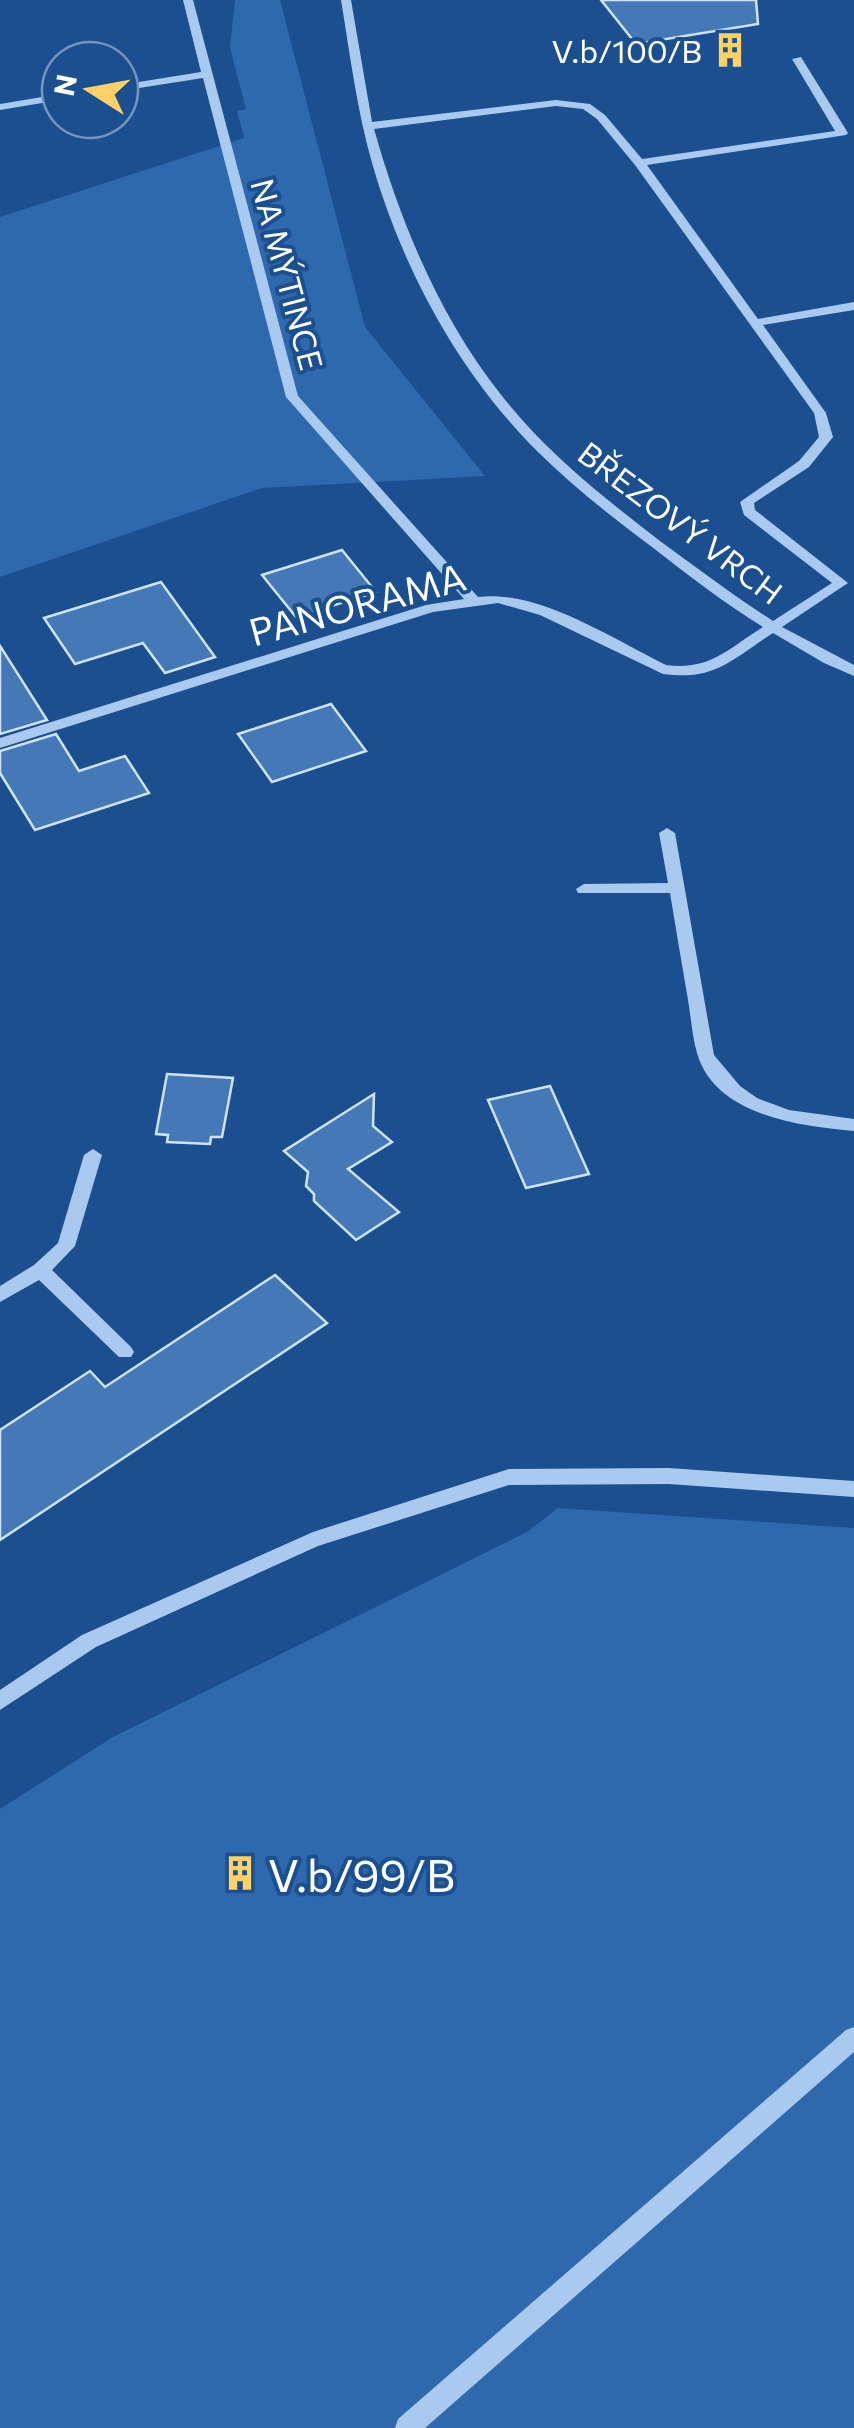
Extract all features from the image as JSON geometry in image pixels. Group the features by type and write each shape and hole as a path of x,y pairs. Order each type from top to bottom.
{"street":[{"name":"NA MÝTINCE","path":"188,0 292,397 474,602"},
{"name":"BŘEZOVÝ VRCH","path":"346,0 368,126 414,260 476,367 522,428 584,489 719,592 775,628 842,584 749,512 748,502 754,494 804,464 826,437 820,413 639,163 594,110 572,103 368,126"},
{"path":"639,163 842,133 797,59"},
{"path":"140,85 207,74"},
{"path":"0,107 40,101"},
{"path":"754,323 854,306"},
{"name":"PANORAMA","path":"0,742 432,608 498,599 545,612 663,669 683,672 706,670 775,628"},
{"path":"775,628 854,671"},
{"path":"667,833 706,1056 717,1077 736,1096 767,1112 854,1125"},
{"path":"584,890 676,888"},
{"path":"0,1295 40,1270 66,1246 93,1155"},
{"path":"40,1270 125,1352"},
{"path":"0,1701 89,1642 313,1540 509,1477 669,1476 854,1489"},
{"path":"407,2428 854,2038"}],"shaded area":[{"path":"235,0 280,0 365,327 485,476 262,488 0,577 0,217 244,138 237,111 246,109 230,47"},
{"path":"558,1508 854,1528 854,2428 0,2428 0,1809 113,1737 527,1532"}],"building":[{"path":"601,0 756,0 758,24 636,44"},
{"path":"342,550 376,592 296,617 262,575"},
{"path":"161,582 215,657 165,673 143,643 75,664 44,618"},
{"path":"0,646 47,720 0,734"},
{"path":"331,704 366,751 272,782 238,734"},
{"path":"56,734 79,771 125,756 149,793 35,830 0,773 0,751"},
{"path":"167,1074 233,1078 222,1137 211,1137 210,1144 167,1142 168,1135 156,1134"},
{"path":"550,1086 589,1174 526,1188 488,1100"},
{"path":"374,1094 373,1126 392,1142 348,1169 399,1212 356,1240 314,1201 314,1194 306,1186 308,1172 284,1151"},
{"path":"275,1275 327,1323 0,1540 0,1430 90,1371 105,1387"}],"place":[{"name":"V.b/100/B","path":"730,50"},
{"name":"V.b/99/B","path":"240,1873"}]}
